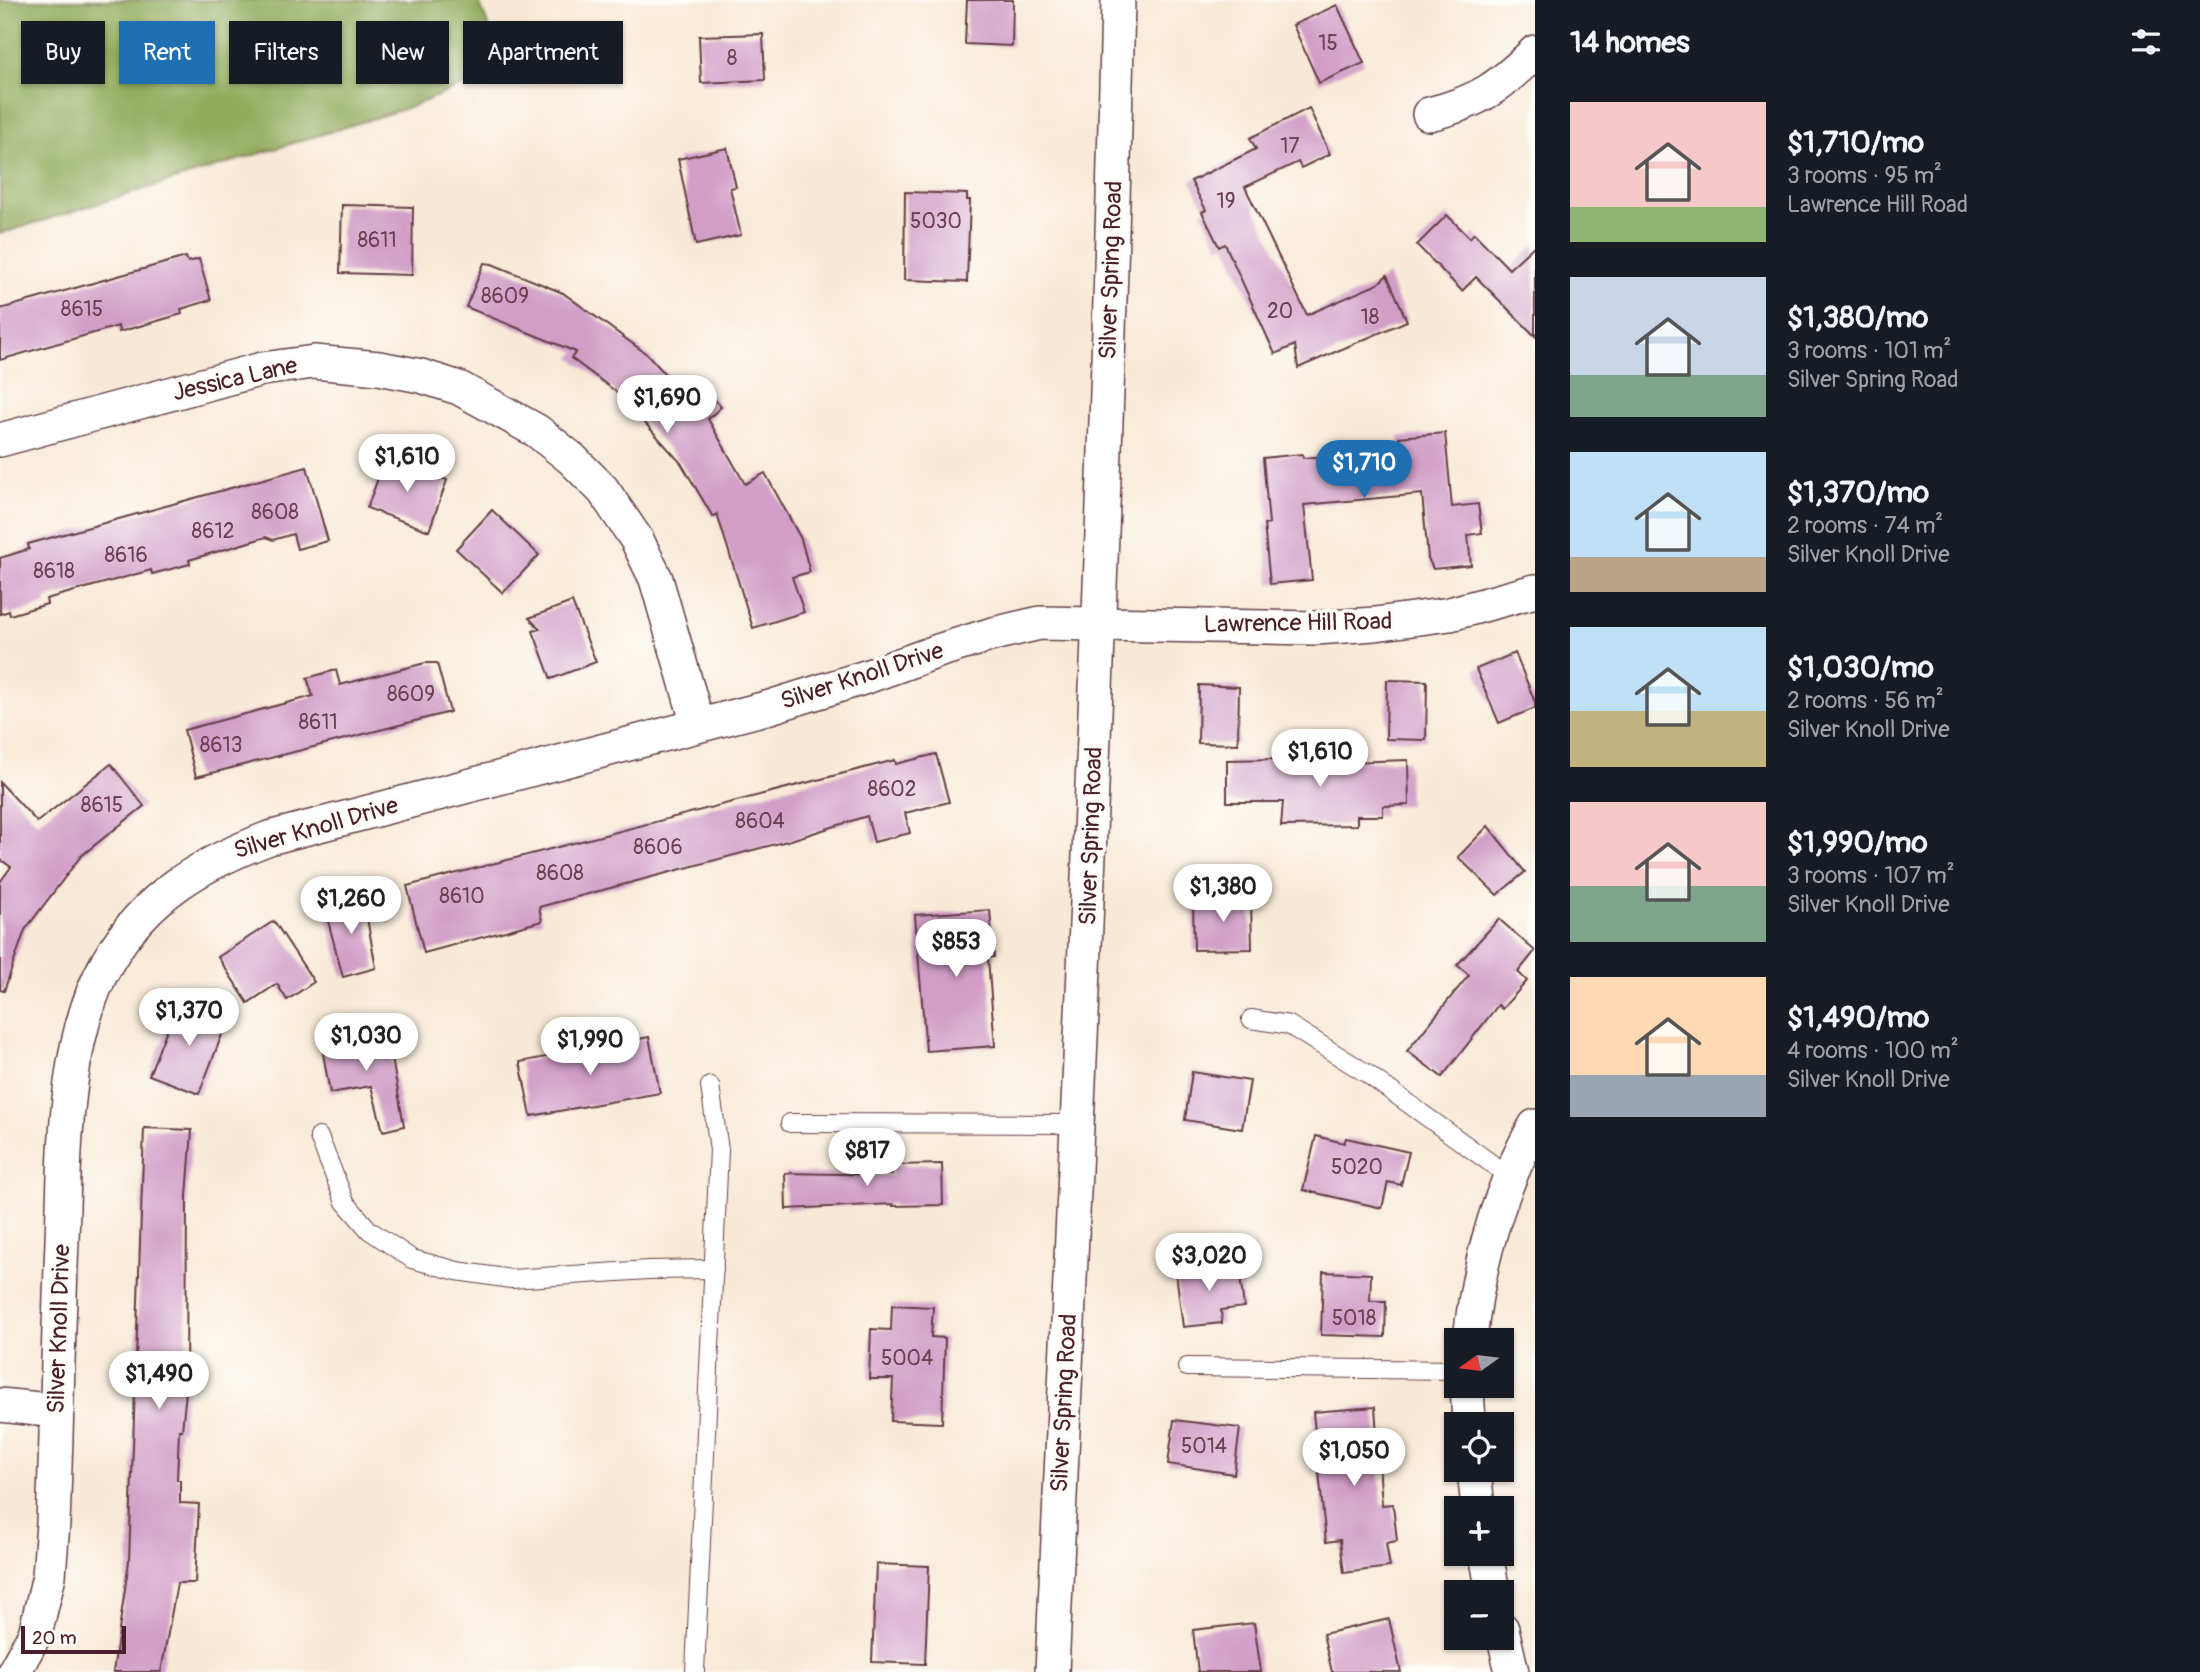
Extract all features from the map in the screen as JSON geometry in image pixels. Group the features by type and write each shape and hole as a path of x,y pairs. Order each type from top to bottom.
{"street":[{"name":"Silver Spring Road","path":"1052,1672 1099,623 1118,0"},
{"path":"1429,114 1458,107 1484,95 1503,82 1535,52"},
{"name":"Jessica Lane","path":"0,440 262,369 314,362 390,370 422,376 459,388 537,431 572,459 603,490 637,540 656,579 698,725"},
{"name":"Lawrence Hill Road","path":"1099,623 1315,628 1385,623 1450,614 1535,592"},
{"name":"Silver Knoll Drive","path":"15,1672 35,1634 49,1576 65,1157 72,1081 81,1024 91,995 108,961 150,908 183,878 224,855 269,838 794,699 993,634 1040,624 1099,623"},
{"path":"1471,1328 1483,1253 1500,1199 1535,1126"},
{"path":"0,1405 57,1411"},
{"path":"1507,1650 1512,1672"}],"lane":[{"path":"1251,1020 1289,1025 1366,1073 1510,1177"},
{"path":"695,1672 719,1150 710,1086"},
{"path":"790,1123 1077,1124"},
{"path":"320,1137 345,1202 369,1230 412,1259 457,1271 511,1279 648,1270 714,1269"},
{"path":"1186,1367 1444,1370"}],"green space":[{"path":"0,0 478,0 487,21 463,21 463,84 467,84 413,106 0,234"}],"building":[{"path":"967,0 1013,0 1012,46 965,44"},
{"path":"1337,5 1364,63 1319,83 1293,25"},
{"path":"763,34 765,80 701,83 699,36"},
{"path":"1309,108 1330,154 1301,168 1298,162 1245,187 1307,315 1378,284 1387,275 1407,321 1298,368 1295,345 1275,354 1225,244 1219,247 1202,212 1206,210 1191,181 1256,149 1250,138"},
{"path":"727,148 736,187 730,188 741,235 696,245 678,159"},
{"path":"905,192 967,194 967,200 970,200 967,282 904,280"},
{"path":"342,205 413,207 412,275 340,273"},
{"path":"1447,215 1470,238 1474,233 1509,269 1535,245 1535,336 1476,277 1462,291 1417,245"},
{"path":"186,257 188,262 199,259 211,300 181,309 182,314 119,332 118,326 0,360 0,309"},
{"path":"484,263 563,293 648,355 685,396 700,383 721,407 708,419 745,484 765,473 801,539 810,572 792,577 804,612 753,628 717,514 713,517 681,463 619,394 571,358 576,352 466,307"},
{"path":"1445,433 1452,507 1478,504 1482,533 1468,535 1471,565 1433,569 1428,558 1422,494 1304,505 1312,580 1270,584 1264,524 1269,524 1263,458 1302,454 1303,458 1400,450 1399,437"},
{"path":"386,457 447,480 429,531 367,508"},
{"path":"307,467 328,541 297,549 293,534 273,540 266,537 189,560 190,564 152,574 151,570 46,599 47,604 10,615 9,611 0,614 0,558 29,549 28,544"},
{"path":"492,510 539,555 503,593 456,549"},
{"path":"572,602 596,662 551,679 533,631 540,629 529,618"},
{"path":"1515,653 1535,708 1499,723 1476,669"},
{"path":"425,663 437,663 450,712 196,777 184,730 313,696 307,678 336,670 340,685"},
{"path":"1387,680 1427,681 1426,740 1386,739"},
{"path":"1199,685 1239,687 1238,744 1198,743"},
{"path":"936,754 949,802 905,813 910,833 874,842 867,816 791,840 539,907 542,921 424,953 407,886 895,760 896,764"},
{"path":"1286,759 1286,764 1408,760 1409,805 1383,806 1383,816 1357,816 1357,825 1281,826 1283,802 1227,802 1227,760"},
{"path":"111,764 144,806 81,856 25,930 4,991 0,990 0,882 11,867 0,859 0,782 37,822"},
{"path":"1488,826 1525,872 1497,895 1458,857"},
{"path":"363,896 376,968 343,977 324,906"},
{"path":"1251,899 1252,949 1194,950 1193,900"},
{"path":"990,910 994,957 988,958 995,1046 926,1051 915,915"},
{"path":"1499,919 1535,951 1518,972 1527,981 1502,1009 1498,1005 1442,1077 1407,1051 1469,975 1457,965"},
{"path":"274,921 314,982 287,1000 277,984 248,1003 218,957"},
{"path":"185,1002 228,1019 199,1094 149,1075 173,1014 180,1016"},
{"path":"387,1030 404,1126 383,1131 371,1086 330,1093 321,1042 349,1037 364,1059 358,1035"},
{"path":"649,1037 660,1093 531,1116 520,1062"},
{"path":"1192,1072 1250,1081 1242,1129 1185,1120"},
{"path":"144,1128 192,1130 187,1196 186,1391 182,1430 179,1430 177,1480 180,1480 180,1503 199,1504 195,1583 177,1583 161,1672 113,1672 129,1561"},
{"path":"1316,1136 1344,1143 1346,1138 1409,1152 1401,1185 1388,1182 1382,1208 1303,1190"},
{"path":"942,1164 943,1205 893,1204 786,1209 785,1173 892,1175 892,1165"},
{"path":"1238,1261 1244,1307 1221,1310 1222,1323 1183,1327 1176,1273 1201,1270 1200,1266"},
{"path":"1323,1272 1371,1274 1370,1301 1386,1301 1385,1337 1321,1335"},
{"path":"892,1305 933,1307 931,1337 945,1338 942,1423 891,1421 893,1379 869,1379 871,1329 891,1330"},
{"path":"1375,1407 1382,1505 1393,1504 1397,1541 1386,1543 1390,1567 1344,1573 1340,1540 1326,1542 1313,1412"},
{"path":"1174,1420 1240,1428 1234,1474 1168,1464"},
{"path":"876,1564 929,1566 925,1664 872,1662"},
{"path":"1389,1619 1401,1672 1332,1672 1323,1634"},
{"path":"1254,1623 1261,1672 1198,1672 1193,1630"}]}
